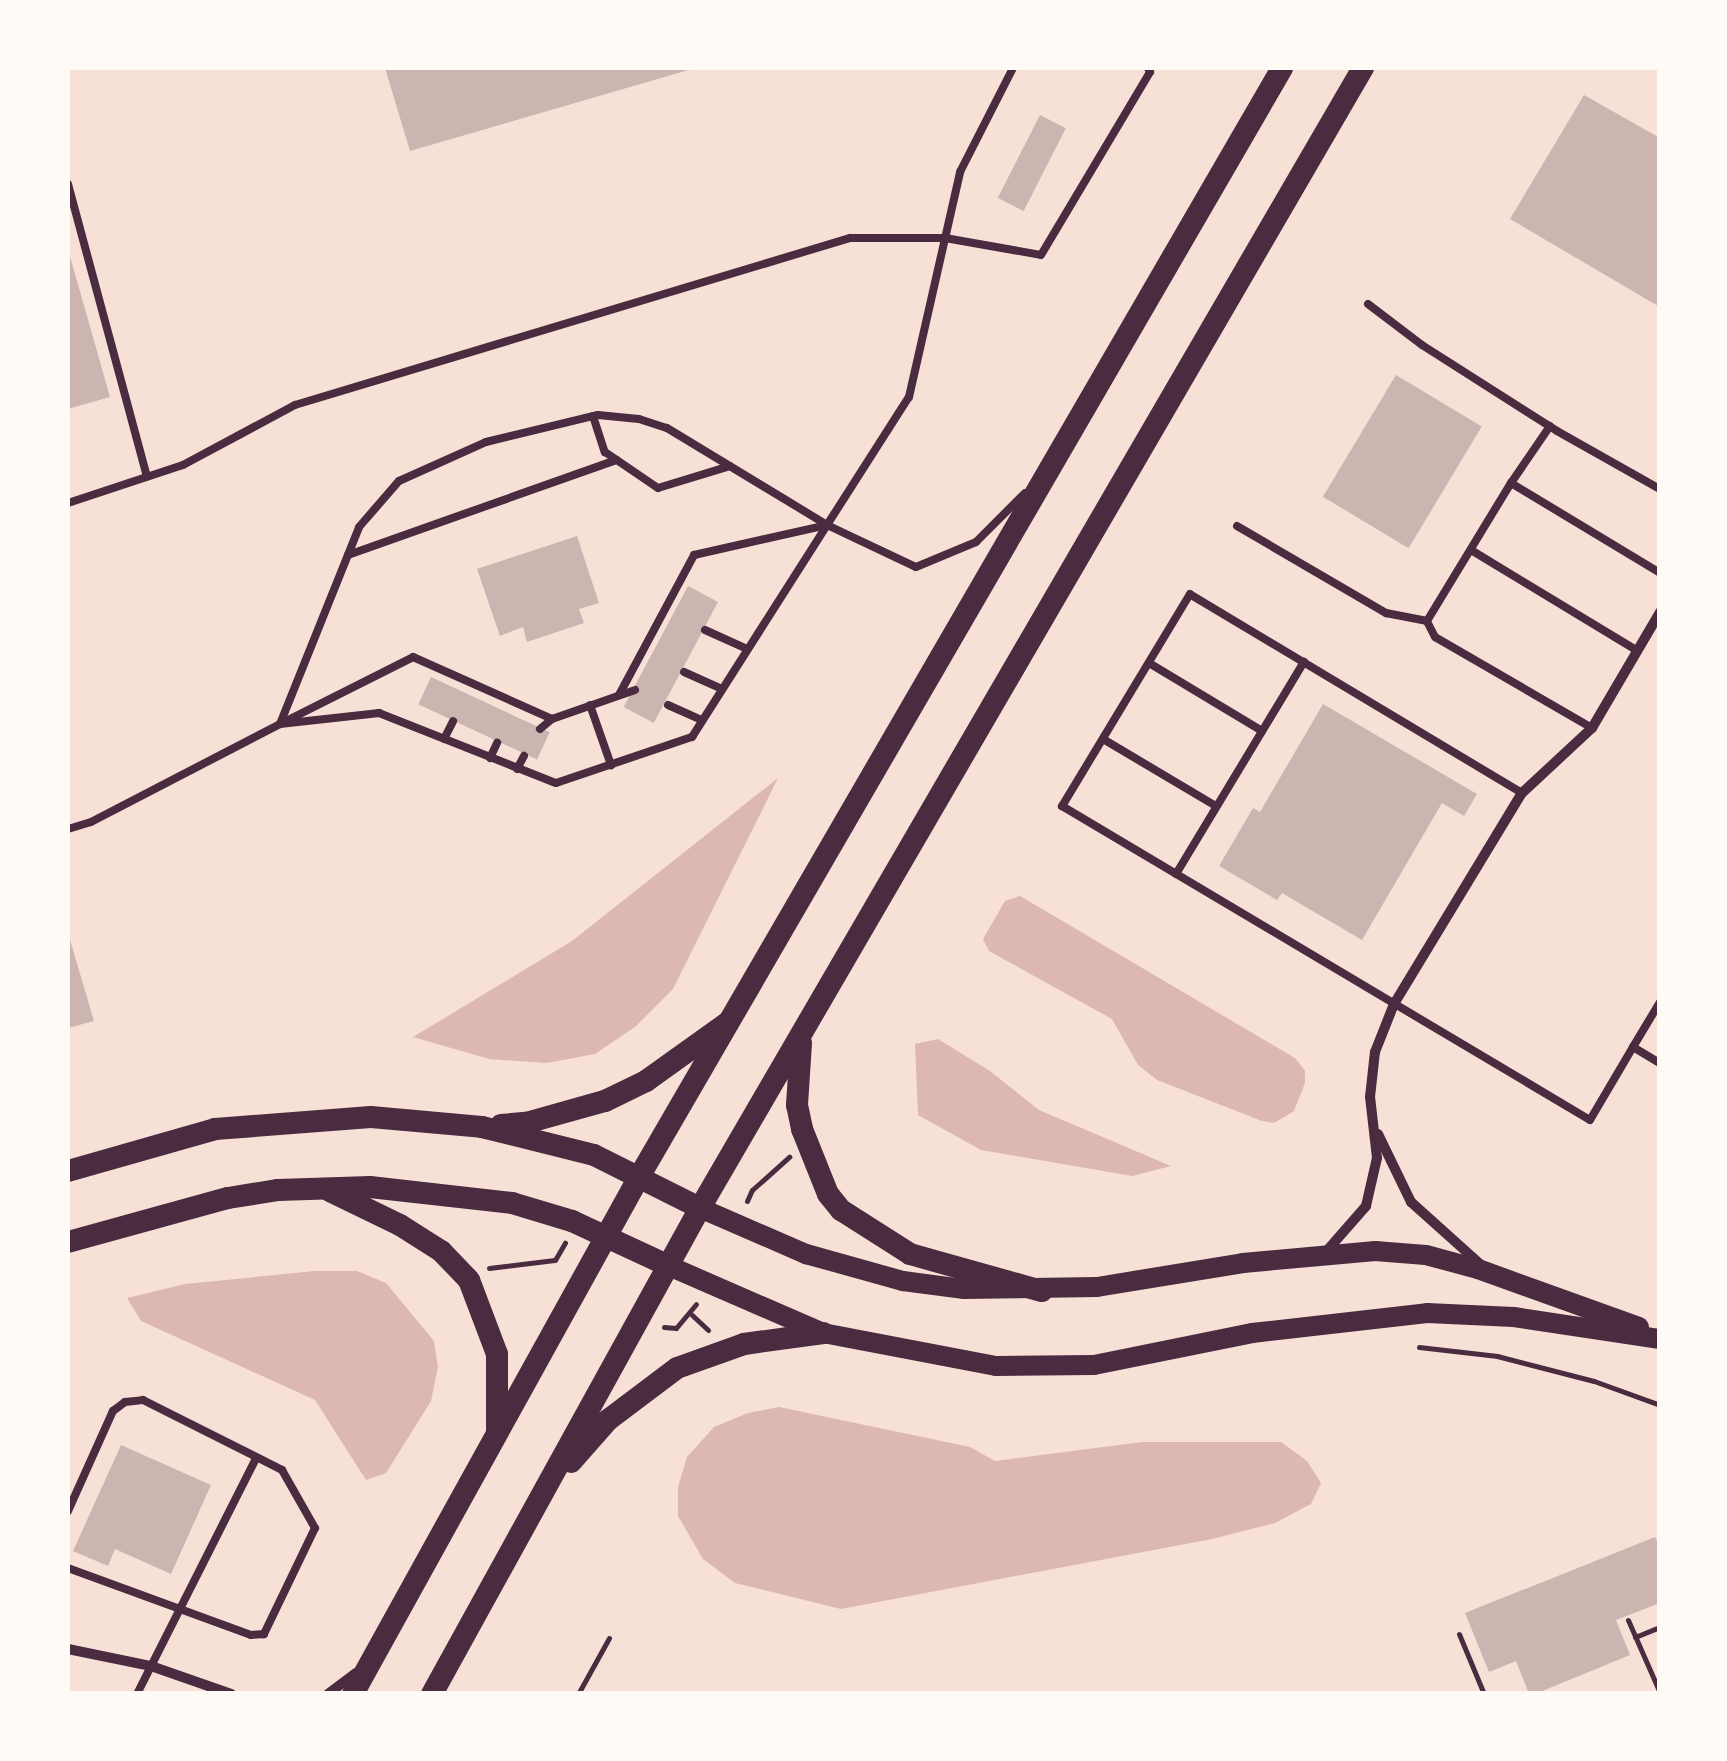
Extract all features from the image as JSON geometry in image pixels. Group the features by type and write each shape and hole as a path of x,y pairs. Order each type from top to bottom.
{"main road":[{"path":"353,1694 639,1178 1282,68"},
{"path":"432,1694 700,1208 1363,68"},
{"path":"482,1127 526,1123 606,1101 646,1081 736,1016"},
{"path":"802,1034 797,1104 802,1129 828,1194 841,1210 881,1240 910,1254 1042,1291"},
{"path":"68,1171 175,1137 262,1122 371,1117 482,1127 594,1155 700,1208 806,1254 903,1281 964,1289 1042,1291 1160,1280 1243,1263 1376,1251 1426,1255 1493,1274 1660,1336"},
{"path":"68,1242 228,1198 323,1188 410,1189 512,1203 607,1235 823,1333 916,1354 1050,1368 1094,1365 1332,1321 1427,1312 1514,1317 1660,1336"},
{"path":"323,1188 400,1224 441,1251 470,1280 497,1354 498,1432"},
{"path":"540,1498 608,1420 676,1368 744,1344 823,1333"}],"street":[{"path":"1324,1254 1366,1206 1377,1158 1370,1096 1375,1052 1394,1004 1522,793 1592,728 1660,612"},
{"path":"1374,1124 1411,1202 1493,1274"},
{"path":"68,1649 152,1666 231,1694"},
{"path":"328,1694 369,1664"}],"lane":[{"path":"280,724 378,713 556,783 692,737 909,397 960,172 1013,68"},
{"path":"68,503 183,466 295,405 834,242 850,238 945,238 1041,255 1150,72 1148,68"},
{"path":"68,184 147,477"},
{"path":"1368,304 1422,344 1550,426 1660,489"},
{"path":"280,724 359,527 398,481 486,442 592,416 638,419 667,428 828,525 916,567 976,542 1050,469"},
{"path":"592,416 604,452 658,488 730,466"},
{"path":"1427,622 1550,426"},
{"path":"348,554 617,460"},
{"path":"1511,483 1660,573"},
{"path":"619,695 646,657 694,555 828,525"},
{"path":"1237,526 1386,614 1427,622"},
{"path":"1471,550 1638,650"},
{"path":"1522,793 1190,594 1062,806 1590,1120 1660,1002"},
{"path":"1427,622 1435,637 1592,728"},
{"path":"705,630 748,649"},
{"path":"68,829 91,822 413,657 512,710 552,719"},
{"path":"1176,874 1304,662"},
{"path":"1148,663 1262,731"},
{"path":"684,672 722,688"},
{"path":"540,729 552,719 635,690"},
{"path":"590,705 611,765"},
{"path":"668,705 702,720"},
{"path":"444,739 453,721"},
{"path":"1103,738 1216,806"},
{"path":"490,758 497,743"},
{"path":"517,769 524,756"},
{"path":"1633,1047 1660,1063"},
{"path":"68,1511 113,1411 124,1402 143,1400 282,1470 314,1528 264,1634 251,1635 68,1568"},
{"path":"138,1694 256,1458"}],"path":[{"path":"747,1200 782,1160 796,1153"},
{"path":"741,1184 752,1190"},
{"path":"555,1260 565,1243"},
{"path":"555,1260 562,1270"},
{"path":"479,1274 491,1266 555,1260"},
{"path":"664,1326 676,1328 692,1315 696,1304"},
{"path":"692,1315 708,1329 711,1340"},
{"path":"1418,1347 1497,1356 1594,1381 1660,1406"},
{"path":"1628,1620 1660,1693"},
{"path":"1635,1637 1660,1628"},
{"path":"1459,1634 1484,1694"},
{"path":"578,1694 609,1638"}],"shaded area":[{"path":"778,778 673,989 635,1027 595,1054 547,1063 489,1059 413,1037 572,941"},
{"path":"1020,896 1295,1058 1305,1071 1305,1083 1294,1111 1274,1123 1262,1121 1157,1080 1138,1065 1112,1019 989,951 983,939 1005,901"},
{"path":"938,1039 990,1071 1039,1110 1171,1166 1132,1176 981,1150 918,1115 915,1044"},
{"path":"315,1271 357,1271 386,1283 434,1341 438,1367 431,1401 386,1473 366,1480 315,1400 141,1321 127,1298 185,1284"},
{"path":"779,1407 970,1447 995,1461 1142,1442 1281,1442 1307,1461 1321,1483 1311,1504 1275,1523 1212,1539 841,1609 735,1583 703,1559 678,1516 678,1487 687,1457 714,1427 748,1413"}],"building":[{"path":"385,68 692,68 692,69 410,151"},
{"path":"1584,95 1660,138 1658,306 1510,219"},
{"path":"1040,115 1066,128 1024,211 998,198"},
{"path":"68,253 110,397 68,409"},
{"path":"1396,375 1482,427 1409,548 1323,497"},
{"path":"577,536 599,603 579,609 584,623 527,642 523,627 500,636 477,569"},
{"path":"688,586 718,602 654,723 624,707"},
{"path":"431,677 550,732 537,760 418,704"},
{"path":"1323,704 1477,794 1464,816 1442,803 1362,940 1282,893 1277,900 1219,866 1253,808 1260,812"},
{"path":"68,933 94,1021 68,1028"},
{"path":"121,1445 211,1485 171,1574 115,1549 108,1566 73,1551"},
{"path":"1655,1537 1660,1548 1660,1603 1616,1620 1630,1655 1535,1694 1529,1694 1516,1661 1489,1672 1465,1613"}]}
